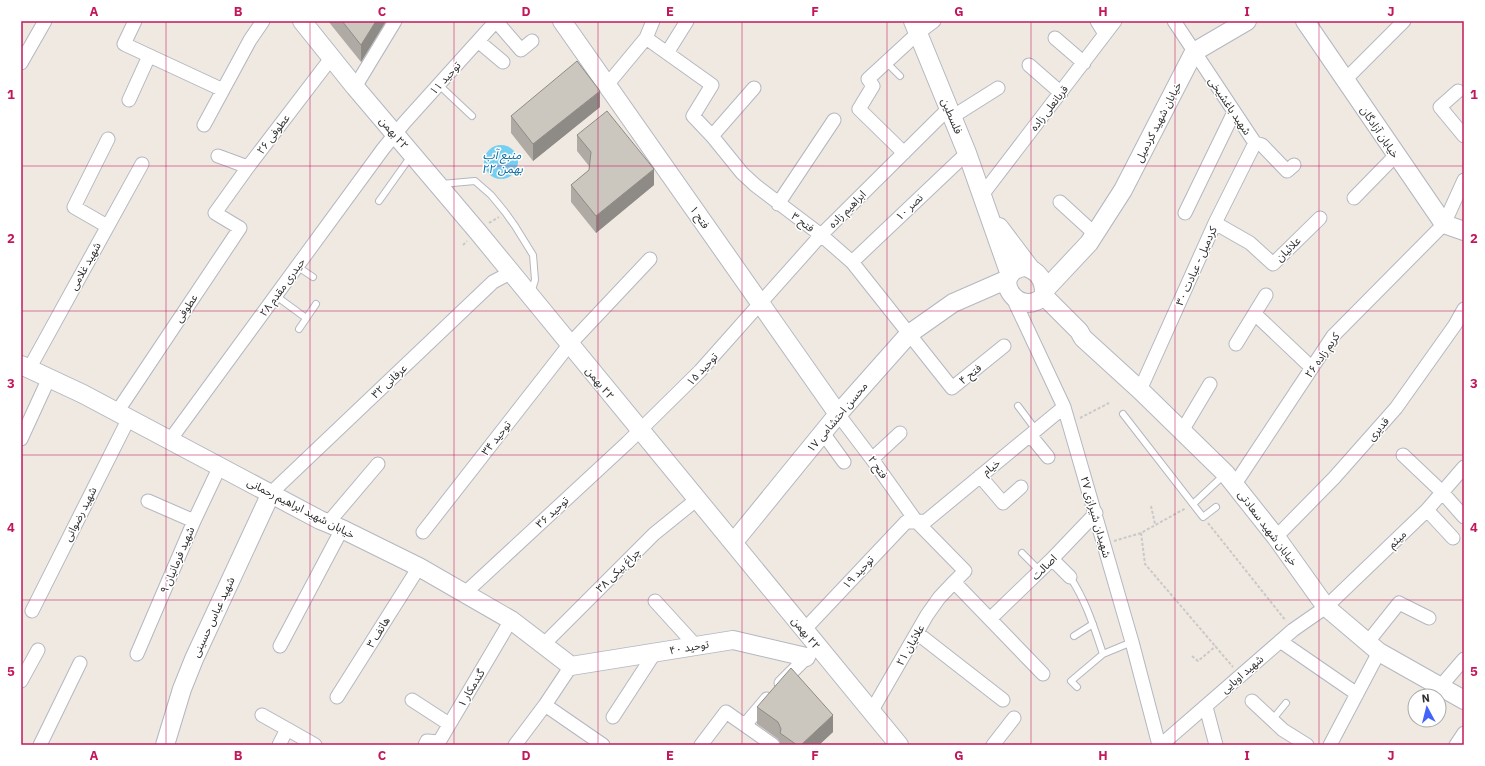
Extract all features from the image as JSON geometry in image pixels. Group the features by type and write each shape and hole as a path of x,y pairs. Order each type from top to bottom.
{"street":[{"path":"21,63 44,21"},
{"path":"135,21 124,44 223,90"},
{"path":"204,125 250,40 263,21"},
{"name":"٢٢ بهمن","path":"302,21 804,630 812,652 871,712 896,744"},
{"path":"355,86 395,21"},
{"path":"496,21 521,50 532,41"},
{"name":"توحید ۱۱","path":"395,134 496,21"},
{"name":"فتح ۱","path":"562,21 838,414"},
{"path":"607,85 646,38 653,21"},
{"path":"646,38 667,53 687,21"},
{"path":"904,153 859,109 873,86 868,79 886,62 916,27 934,21"},
{"path":"1097,21 1105,34"},
{"name":"قربانعلی زاده","path":"985,203 1061,94 1115,21"},
{"name":"شهید باغشیخی","path":"1174,21 1255,143 1262,145 1291,168"},
{"path":"1194,52 1247,21"},
{"name":"خیابان آزادگان","path":"1305,21 1444,224"},
{"path":"1345,80 1404,21"},
{"name":"فلسطین","path":"916,27 967,153 985,203 1010,284"},
{"path":"1055,38 1084,63"},
{"path":"478,41 503,62"},
{"name":"خیابان شهید کردمیل","path":"1092,238 1122,190 1194,52"},
{"name":"فتح ۳","path":"667,53 712,86 693,116 712,136 742,173 755,186 821,235 852,262 909,334"},
{"path":"129,100 149,56"},
{"name":"عطوفی ۲۶","path":"215,213 332,57"},
{"path":"1029,65 1061,94"},
{"path":"712,136 754,88"},
{"name":"ابراهیم زاده","path":"761,303 821,235 904,153 950,113 998,88"},
{"path":"1458,91 1440,107 1464,136"},
{"path":"1185,213 1234,112"},
{"path":"778,204 834,120"},
{"name":"حیدری مقدم ۲۸","path":"170,440 395,134"},
{"path":"107,226 74,207 108,139"},
{"name":"کردمیل - عبادت ۳۰","path":"1140,390 1215,223 1255,143"},
{"name":"نصر ۱۰","path":"852,262 967,153"},
{"path":"1354,198 1396,155"},
{"path":"218,156 248,167"},
{"name":"شهید غلامی","path":"25,367 142,164"},
{"path":"1464,180 1444,224 1464,231"},
{"path":"1060,202 1092,238"},
{"path":"985,203 1032,270 1042,280 1040,296"},
{"name":"عطوفی","path":"123,415 240,228 215,213"},
{"name":"علائیان","path":"1215,223 1250,243 1272,264 1320,218"},
{"name":"کریم زاده ۲۶","path":"1230,479 1312,368 1333,336 1444,224"},
{"path":"1092,238 1040,296 1022,301 1010,284 1018,268 1032,270 1050,268 1064,261 1092,238"},
{"name":"توحید ۳۴","path":"423,532 569,345 650,258"},
{"name":"عرفانی ۳۲","path":"271,493 493,282 510,273"},
{"name":"محسن احتشامی ۱۷","path":"733,543 838,414 909,334 953,304 984,297 1010,284"},
{"name":"شهیدان شیرازی ۲۷","path":"1010,284 1064,407 1096,513 1103,544 1132,642 1157,744"},
{"path":"1236,344 1266,295"},
{"name":"خیابان شهید سعادتی","path":"1040,296 1059,325 1083,338 1140,390 1230,479 1276,537 1326,607 1373,647 1464,700"},
{"name":"توحید ۱۵","path":"640,431 700,371 761,303"},
{"name":"قدیری","path":"1276,537 1334,478 1396,408 1455,325 1464,309"},
{"path":"1255,314 1312,368"},
{"name":"فتح ۴","path":"909,334 952,388 1004,346"},
{"name":"خیابان شهید ابراهیم رحمانی","path":"25,367 123,415 335,526 419,567 511,620 571,666"},
{"path":"21,439 49,378"},
{"path":"1182,432 1210,384"},
{"name":"خیام","path":"916,521 926,521 1064,407"},
{"name":"فتح ۲","path":"838,414 916,521 965,571 954,582"},
{"name":"شهید رضوانی","path":"32,611 123,415"},
{"name":"توحید ۳۶","path":"465,593 640,431"},
{"path":"823,433 844,462"},
{"path":"872,459 900,433"},
{"path":"1033,433 1048,458"},
{"path":"1403,455 1442,492 1464,517"},
{"path":"280,646 335,526 378,464"},
{"name":"شهید فرمانیان ۹","path":"137,654 194,521 220,466"},
{"name":"میثم","path":"1326,607 1427,510 1464,467"},
{"path":"980,476 1003,503 1021,487"},
{"name":"شهید عباس حسینی","path":"166,745 182,688 194,659 271,493"},
{"name":"چراغ بیکی ۳۸","path":"543,645 654,534 696,500"},
{"path":"148,501 194,521"},
{"path":"1427,510 1453,538"},
{"name":"اصالت","path":"990,619 1052,559 1096,513"},
{"name":"توحید ۱۹","path":"804,630 906,522 916,521"},
{"path":"1052,559 1070,577"},
{"name":"هاتف ۳","path":"337,697 419,567"},
{"path":"954,582 1043,674"},
{"name":"علائیان ۲۱","path":"871,712 939,598 954,582"},
{"path":"655,601 696,646"},
{"path":"1330,745 1357,694 1373,647 1399,602 1429,618"},
{"name":"شهید اوبایی","path":"1157,744 1206,707 1293,630 1326,607"},
{"name":"گندمکار ۱","path":"425,745 427,741 442,744 449,724 511,620"},
{"path":"917,633 1004,700"},
{"name":"توحید ۴۰","path":"571,666 654,654 733,640 812,652"},
{"path":"1280,641 1357,694"},
{"path":"21,681 38,650"},
{"path":"745,725 786,678 812,652"},
{"path":"613,718 654,654"},
{"path":"1440,687 1464,659"},
{"path":"40,745 80,664"},
{"path":"515,745 545,705 571,666"},
{"path":"412,700 449,724"},
{"path":"1252,702 1282,730 1307,745"},
{"path":"545,705 603,745"},
{"path":"1206,707 1216,745"},
{"path":"702,745 726,712 773,745"},
{"path":"262,715 315,745"},
{"path":"993,742 1014,718"},
{"path":"278,745 287,729"},
{"path":"1456,745 1464,733"}],"lane":[{"path":"886,62 900,76"},
{"path":"438,85 472,116"},
{"path":"379,200 412,154"},
{"path":"437,184 475,181 491,195 515,226 533,255 535,280 530,296"},
{"path":"298,266 313,277"},
{"path":"276,296 306,318"},
{"path":"298,329 316,304"},
{"path":"1018,406 1033,433"},
{"path":"1123,414 1203,517 1216,507"},
{"path":"1193,504 1230,479"},
{"path":"1022,553 1040,571"},
{"path":"1070,577 1078,590 1093,624 1103,654"},
{"path":"1074,636 1093,624"},
{"path":"1077,687 1071,681 1103,654 1132,642"},
{"path":"1272,720 1286,703"}],"path":[{"path":"1069,424 1109,403"},
{"path":"1103,544 1141,533 1193,504"},
{"path":"1151,506 1156,524"},
{"path":"1203,517 1293,630"},
{"path":"1141,533 1145,564 1241,676"},
{"path":"1192,656 1198,661 1216,646"}],"water":[{"name":"منبع آب ۲۲ بهمن","path":"498,145 504,145 508,146 515,152 518,162 517,169 511,176 504,179 498,179 494,178 487,172 484,165 484,159 485,155 491,148"}],"building":[{"path":"342,21 376,21 361,45"},
{"path":"577,61 600,91 533,144 511,116"},
{"path":"607,111 654,169 596,216 571,185 589,170 591,152 577,135"},
{"path":"791,668 833,715 801,745 797,745 780,733 781,729 778,722 757,707"}]}
